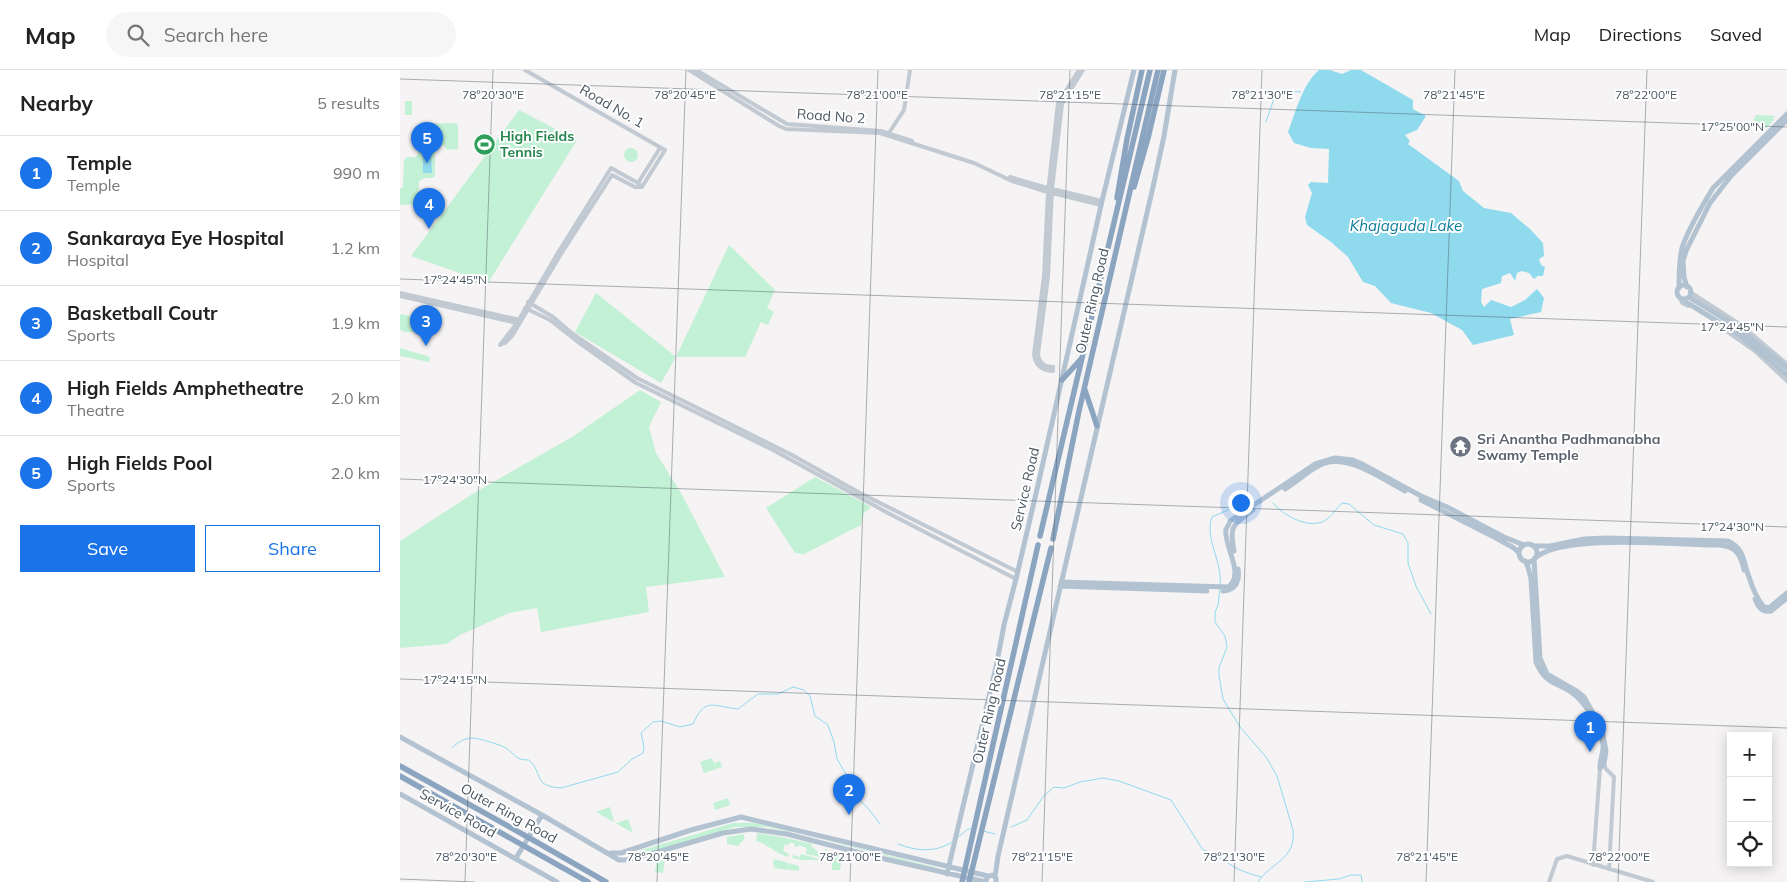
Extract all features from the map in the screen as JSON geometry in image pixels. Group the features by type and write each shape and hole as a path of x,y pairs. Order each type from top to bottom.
{"highway":[{"path":"1111,234 1127,139 1142,70"},
{"name":"Outer Ring Road","path":"1040,536 1060,458 1150,70"},
{"name":"Outer Ring Road","path":"1053,539 1069,459 1158,70"},
{"path":"1120,236 1146,147 1164,70"},
{"path":"1062,380 1083,357"},
{"path":"1085,388 1097,426"},
{"path":"1060,458 1069,459"},
{"name":"Outer Ring Road","path":"962,881 1038,545"},
{"name":"Outer Ring Road","path":"969,882 1051,548"},
{"name":"Outer Ring Road","path":"400,766 604,881"},
{"name":"Outer Ring Road","path":"400,776 586,880"}],"main road":[{"name":"Service Road","path":"947,874 1018,572 1101,203 1134,70"},
{"path":"995,879 1004,830 1153,187 1164,136 1174,70"},
{"path":"1787,114 1729,175 1710,203 1683,261 1687,294 1686,302 1756,350 1787,375"},
{"path":"1687,294 1677,293 1679,288 1680,261 1685,242 1704,203 1713,188 1787,120"},
{"path":"1679,288 1682,286 1687,294 1745,331 1787,368"},
{"path":"1262,502 1316,464 1326,460 1343,459 1362,464 1421,496 1447,507 1511,541 1524,545 1550,546 1584,539 1606,538 1722,541 1737,546 1744,554 1746,579 1761,610 1764,612 1771,611 1787,598"},
{"path":"1061,584 1220,589 1230,586 1235,574 1226,528 1230,521 1325,463 1342,462 1351,464 1496,538 1519,553 1528,566 1531,579 1536,662 1540,671 1548,680 1576,696 1588,712 1603,744 1601,764"},
{"path":"1525,561 1543,552 1606,542 1726,545 1735,550 1744,561 1748,576 1763,606 1768,608 1787,593"},
{"path":"1519,553 1520,548 1524,545"},
{"path":"1533,546 1536,552 1534,558 1538,649 1543,668 1554,679 1584,697 1605,737 1606,751 1601,764"},
{"path":"400,737 542,815 618,860 632,859 738,830 772,831 947,874 987,879 991,875 995,879"},
{"name":"Service Road","path":"400,794 557,882"},
{"path":"516,858 542,815"},
{"path":"608,853 615,854 737,817 800,830 949,867 987,879"},
{"path":"798,836 800,830"},
{"path":"628,850 632,859"}],"street":[{"name":"Road No. 1","path":"526,70 662,149"},
{"name":"Road No 2","path":"689,70 787,124 888,134 975,161 1013,178 1050,191 1101,203"},
{"path":"888,134 904,110 910,70"},
{"path":"1036,351 1041,362 1046,366 1052,367 1053,371 1044,370 1035,359 1036,351 1048,276 1050,191 1061,98 1079,70"},
{"path":"1060,108 1083,70"},
{"path":"638,183 662,149"},
{"path":"642,187 662,149"},
{"path":"519,322 500,345 512,336 611,168 642,187"},
{"path":"530,303 612,175 635,187 642,187"},
{"path":"400,294 519,322"},
{"path":"530,303 553,317 573,334 637,378 1016,579"},
{"path":"527,308 550,320 636,383 792,455 860,493 1018,572"},
{"path":"1745,331 1787,364"},
{"path":"1756,350 1787,381"},
{"path":"936,538 939,532"},
{"path":"973,557 976,551"},
{"path":"1593,865 1601,764"},
{"path":"1601,764 1614,777 1609,869"},
{"path":"1549,882 1555,862 1559,857 1567,856 1576,857 1593,865 1653,882"}],"green space":[{"path":"405,101 412,101 412,115 405,115"},
{"path":"519,110 577,140 488,283 411,256"},
{"path":"1756,115 1778,116 1773,117 1774,120 1761,133 1760,123 1753,121"},
{"path":"455,123 458,125 458,149 447,150 444,145 435,145 435,176 419,181 418,204 400,205 404,160 407,157 415,157 418,154 419,125"},
{"name":"High Fields Tennis","path":"480,135 488,135 488,151 480,151"},
{"path":"631,148 636,150 638,155 636,160 631,162 626,160 624,155 626,150"},
{"path":"729,245 775,290 767,308 774,312 768,325 761,322 745,357 676,357"},
{"path":"596,293 676,357 661,383 575,332"},
{"path":"400,315 420,319 421,326 416,332 404,332 400,329"},
{"path":"400,348 430,357 429,362 400,356"},
{"path":"640,390 661,402 649,427 656,453 681,493 725,577 646,587 649,612 541,632 537,608 509,613 458,636 447,644 400,648 400,541 474,493 572,437"},
{"path":"815,477 871,507 863,514 861,525 804,554 795,553 766,508"},
{"path":"712,758 714,763 720,761 722,767 704,773 700,762"},
{"path":"728,798 730,805 715,810 713,803"},
{"path":"610,807 614,822 617,823 628,819 633,833 596,812"},
{"path":"733,823 754,823 794,831 767,827 735,827 635,857 632,855 632,853"},
{"path":"757,833 812,844 811,847 818,851 818,854 824,854 825,849 827,849 825,858 806,854 807,848 798,845 798,847 794,846 795,844 790,842 789,845 785,844 783,851 789,854 788,857 784,856 756,841"},
{"path":"744,834 744,840 739,846 727,844 727,837"},
{"path":"804,834 938,868 936,870"},
{"path":"801,854 823,860 792,858 793,855 800,857"},
{"path":"833,854 842,855 840,870 832,870"},
{"path":"657,858 665,859 663,873 655,872"},
{"path":"774,859 788,863 788,868 789,863 799,866 799,871 773,868 775,865 773,865"}],"water":[{"name":"Khajaguda Lake","path":"1319,70 1330,70 1342,74 1351,70 1361,70 1413,100 1413,109 1426,116 1417,130 1405,135 1410,141 1408,144 1459,181 1463,191 1484,208 1511,213 1543,243 1544,256 1539,259 1541,265 1545,267 1543,276 1538,276 1534,279 1529,273 1522,271 1517,273 1515,281 1510,273 1502,276 1501,283 1482,289 1481,302 1484,307 1491,300 1511,307 1525,300 1537,289 1544,298 1541,312 1510,319 1514,335 1473,345 1462,330 1431,313 1391,303 1375,286 1363,282 1348,257 1307,225 1305,217 1312,193 1308,185 1311,182 1328,183 1329,149 1311,148 1294,143 1288,132 1308,83"},
{"path":"431,153 432,173 423,173 423,154"}],"waterway":[{"path":"1266,122 1277,90 1301,92"},
{"path":"1220,585 1219,568 1210,533 1212,517 1239,505 1251,495"},
{"path":"1273,503 1289,516 1309,523 1322,522 1328,519 1342,503 1349,504 1374,525 1403,534 1408,543 1408,563 1416,586 1431,614"},
{"path":"1220,589 1215,622 1225,636 1227,647 1219,668 1223,699 1240,727 1266,757 1277,776 1293,830 1293,840 1287,854 1258,882"},
{"path":"452,748 461,741 472,738 500,745 518,758 529,760 542,782 546,785 561,788 618,772 632,759 643,753 644,747 641,733 653,722 661,721 680,727 693,724 701,710 710,705 738,709 758,694 778,694 793,687 804,690 810,696 815,716 828,725 837,759 855,794 880,824"},
{"path":"1011,827 1027,820 1043,797 1054,787 1064,788 1080,782 1103,778 1119,781 1171,800 1203,850 1214,854 1238,869 1261,877"},
{"path":"957,838 968,829 972,829"},
{"path":"983,831 995,834"},
{"path":"898,844 925,850 946,846 952,842"},
{"path":"1304,882 1339,879 1351,875 1361,875 1362,882"}],"place":[{"name":"High Fields Tennis","path":"484,144"},
{"name":"High Fields Pool","path":"427,163"},
{"name":"High Fields Amphetheatre","path":"429,229"},
{"name":"Basketball Coutr","path":"426,346"},
{"name":"Sri Anantha Padhmanabha Swamy Temple","path":"1461,447"},
{"name":"Temple","path":"1590,752"},
{"name":"Sankaraya Eye Hospital","path":"849,815"}]}
